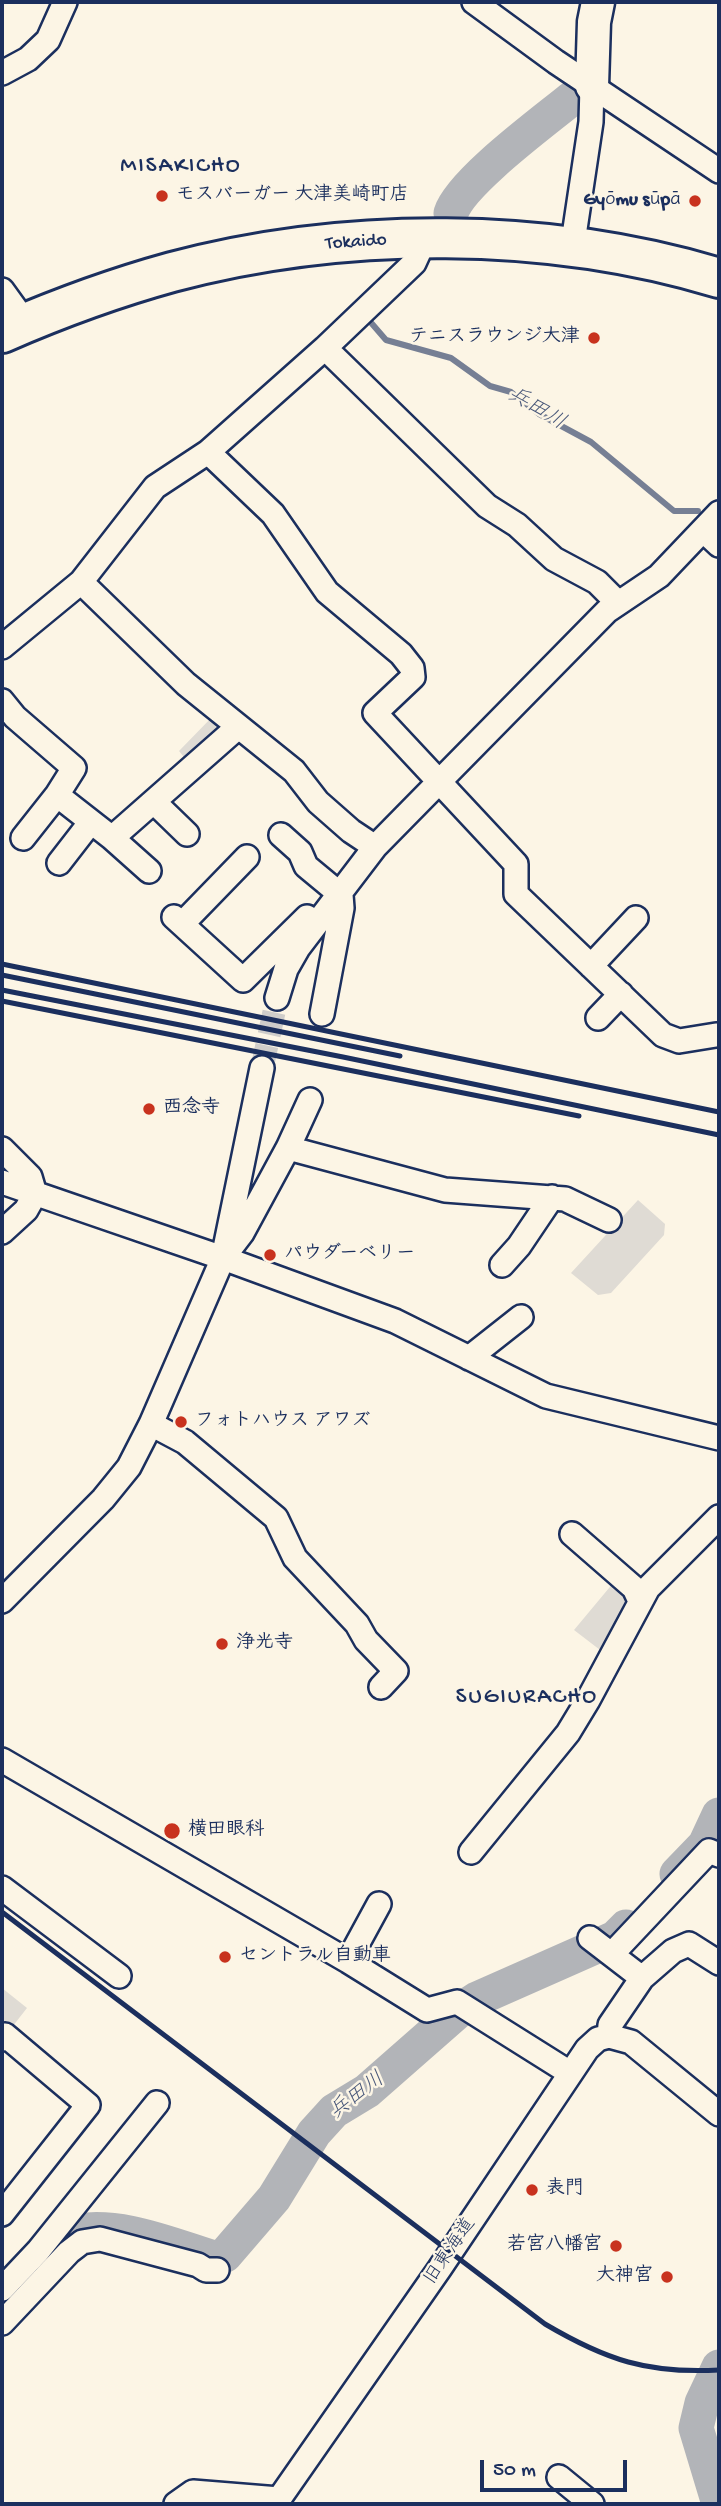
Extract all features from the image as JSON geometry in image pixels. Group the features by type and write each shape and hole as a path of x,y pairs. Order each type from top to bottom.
{"highway":[{"name":"Tokaido","path":"12,329 99,294 214,262 356,242 486,240 572,248 649,261 719,278"}],"street":[{"path":"2,73 28,59 48,40 65,2"},
{"path":"474,2 556,62 719,171"},
{"path":"572,248 591,122 594,32 598,2"},
{"path":"2,647 81,582 155,486 208,452 325,348 414,263 425,239"},
{"path":"2,290 15,308 12,329"},
{"path":"325,348 487,506 517,525 554,559 597,582 618,603"},
{"path":"208,452 273,514 327,592 401,654 412,668 413,677 375,713 516,864 516,894 663,1035 679,1041 718,1032"},
{"path":"274,992 298,947 331,899 375,848 607,611 711,538 719,513"},
{"path":"81,582 186,684 294,771 318,802 375,848"},
{"path":"2,701 15,717 74,768 57,795 23,838"},
{"path":"112,838 238,727"},
{"path":"57,795 149,871"},
{"path":"154,802 187,834"},
{"path":"59,863 90,823"},
{"path":"281,835 300,852 306,866 331,899 342,908 323,1014"},
{"path":"247,857 178,920 243,980 331,899"},
{"path":"591,966 636,918"},
{"path":"598,1018 621,994"},
{"path":"2,1601 129,1468 151,1424 223,1258 262,1068"},
{"path":"223,1258 242,1233 288,1148 310,1100"},
{"path":"288,1148 445,1190 565,1199 609,1220"},
{"path":"2,1149 30,1177 35,1195 26,1210 2,1233"},
{"path":"2,1182 395,1321 546,1396 719,1438"},
{"path":"502,1265 519,1246 552,1197"},
{"path":"469,1358 521,1317"},
{"path":"151,1424 185,1442 276,1518 295,1558 357,1624 366,1640 397,1671 381,1687"},
{"path":"471,1852 568,1732 648,1588 719,1517"},
{"path":"572,1534 634,1588 640,1601"},
{"path":"2,1760 348,1961 427,2010 465,2007 570,2073"},
{"path":"642,1978 602,1947 709,1852 719,1855"},
{"path":"2,1888 119,1976"},
{"path":"348,1961 379,1904"},
{"path":"719,1963 689,1944 673,1951 642,1978 610,2025 609,2036 631,2042 719,2114"},
{"path":"2,2039 5,2035 88,2105 2,2214"},
{"name":"旧東海道","path":"176,2504 193,2492 279,2499 440,2268 587,2049 598,2039 609,2036"},
{"path":"2,2323 13,2285 157,2103"},
{"path":"13,2285 82,2242 100,2239 198,2265 206,2270 217,2270"},
{"path":"559,2477 592,2504"}],"shaded area":[{"path":"215,714 224,731 188,762 179,751"},
{"path":"638,1200 665,1224 664,1235 611,1293 598,1295 571,1273"},
{"path":"614,1582 625,1591 628,1610 604,1653 574,1630"},
{"path":"2,1988 27,2008 9,2031 2,2025"}],"waterway":[{"name":"兵田川","path":"451,213 458,200 486,169 571,99"},
{"name":"兵田川","path":"367,318 386,340 451,358 490,386 511,392 539,414 591,442 674,511 698,511"},
{"name":"兵田川","path":"677,1874 705,1845 719,1815"},
{"name":"兵田川","path":"2,2305 72,2232 126,2232 217,2259 225,2255 274,2198 314,2133 334,2111 367,2091 457,2012 477,1999 615,1938 626,1927"},
{"path":"719,2367 702,2403 696,2428 719,2504"}],"tunnel":[{"path":"262,1068 277,998"}],"railway":[{"path":"2,964 719,1112"},
{"path":"2,975 400,1056"},
{"path":"2,990 719,1135"},
{"path":"2,1001 579,1116"},
{"path":"2,1912 545,2324 588,2347 628,2362 670,2370 719,2370"}],"place":[{"name":"モスバーガー 大津美崎町店","path":"162,196"},
{"name":"Gyōmu sūpā","path":"695,201"},
{"name":"テニスラウンジ大津","path":"594,338"},
{"name":"西念寺","path":"149,1109"},
{"name":"パウダーベリー","path":"270,1255"},
{"name":"フォトハウス アワズ","path":"181,1422"},
{"name":"浄光寺","path":"222,1644"},
{"name":"横田眼科","path":"172,1831"},
{"name":"セントラル自動車","path":"225,1957"},
{"name":"表門","path":"532,2190"},
{"name":"若宮八幡宮","path":"616,2246"},
{"name":"大神宮","path":"667,2277"}],"district":[{"name":"MISAKICHO","path":"181,167"},
{"name":"SUGIURACHO","path":"527,1698"}]}
